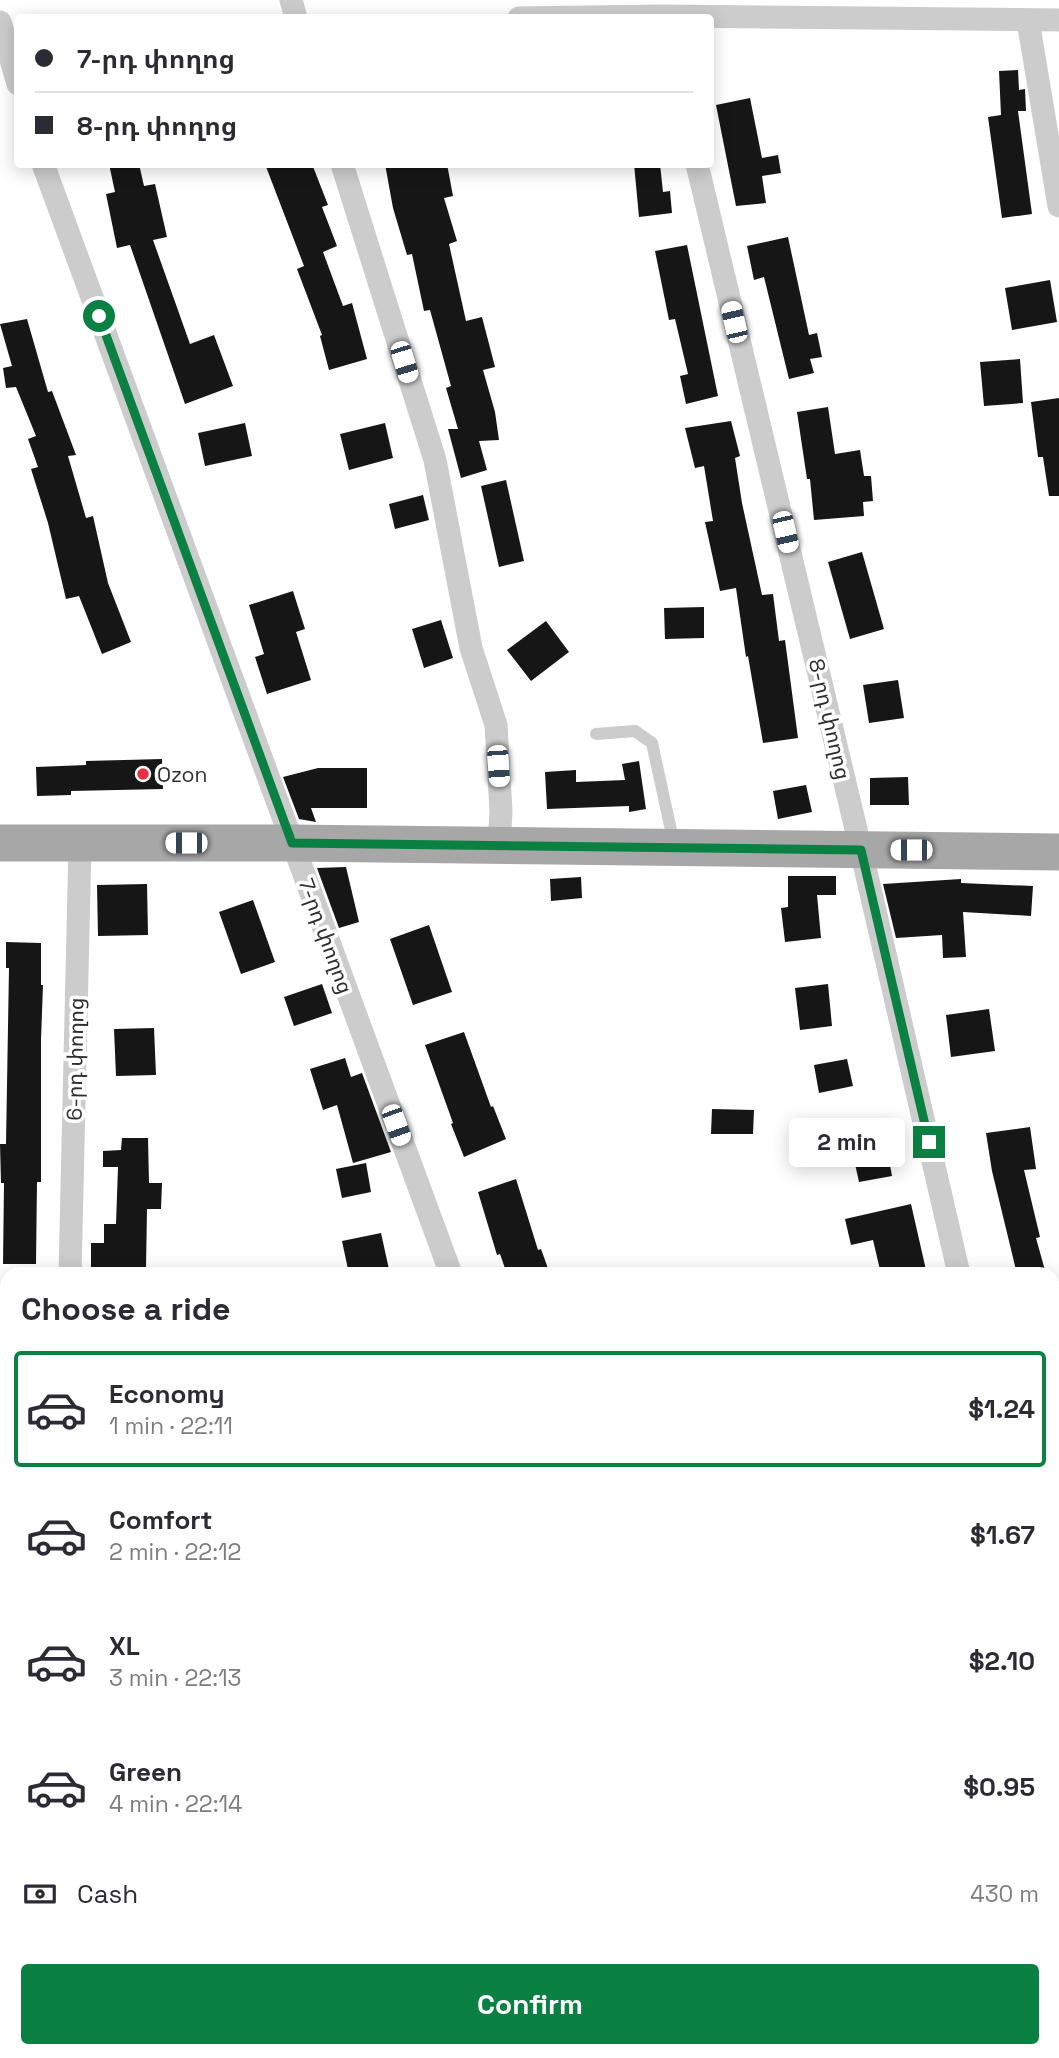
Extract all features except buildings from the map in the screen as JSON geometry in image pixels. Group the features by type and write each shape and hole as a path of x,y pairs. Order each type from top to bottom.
{"main road":[{"path":"0,843 292,843 1059,852"}],"street":[{"path":"600,14 660,11 1059,20"},
{"path":"0,20 14,70"},
{"path":"1028,20 1059,206"},
{"name":"7-րդ փողոց","path":"44,168 448,1267"},
{"path":"343,168 435,460 471,648 495,725 500,811 499,846"},
{"name":"8-րդ փողոց","path":"698,168 957,1267"},
{"name":"6-րդ փողոց","path":"70,1267 80,844"}],"lane":[{"path":"596,734 635,731 652,743 675,848"}],"place":[{"name":"Ozon","path":"143,774"}],"route":[{"path":"99,316 292,843 861,850 929,1142"}]}
